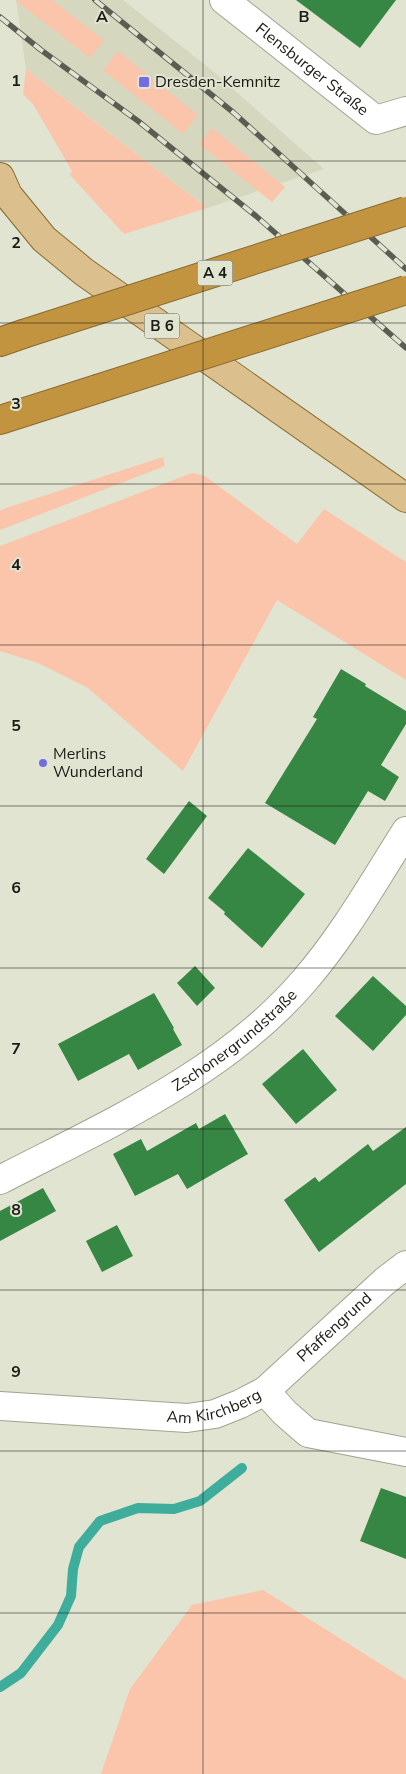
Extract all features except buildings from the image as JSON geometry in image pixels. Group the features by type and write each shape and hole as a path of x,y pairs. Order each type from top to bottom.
{"highway":[{"name":"A 4","path":"12,338 406,211"},
{"path":"0,420 406,290"}],"main road":[{"name":"B 6","path":"0,176 8,195 44,239 84,272 406,498"}],"street":[{"name":"Flensburger Straße","path":"224,0 376,120 406,111"},
{"name":"Zschonergrundstraße","path":"0,1180 178,1086 234,1048 275,1012 339,937 406,831"},
{"name":"Pfaffengrund","path":"265,1391 385,1282 406,1266"},
{"name":"Am Kirchberg","path":"0,1406 187,1418 215,1414 265,1391 284,1413 308,1433 406,1452"}],"shaded area":[{"path":"15,0 52,0 104,40 90,58"},
{"path":"16,0 123,0 209,68 324,169 207,208 26,69"},
{"path":"118,51 198,115 183,134 103,70"},
{"path":"26,69 207,208 124,234 70,175 72,171 33,104 23,94"},
{"path":"212,128 285,187 272,202 199,144"},
{"path":"163,457 165,466 0,530 0,511 3,509"},
{"path":"192,473 205,476 297,544 324,509 406,562 406,680 277,600 183,771 88,688 38,663 0,651 0,546"},
{"path":"263,1590 406,1680 406,1774 101,1774 130,1689 192,1605"}],"waterway":[{"path":"0,1687 21,1673 58,1625 71,1596 73,1569 79,1547 100,1521 138,1508 174,1509 200,1501 242,1468"}],"railway":[{"path":"95,0 234,113 406,269"},
{"path":"0,17 41,50 138,121 256,216 406,348"}],"place":[{"name":"Dresden-Kemnitz","path":"144,82"},
{"name":"Merlins Wunderland","path":"43,763"}]}
